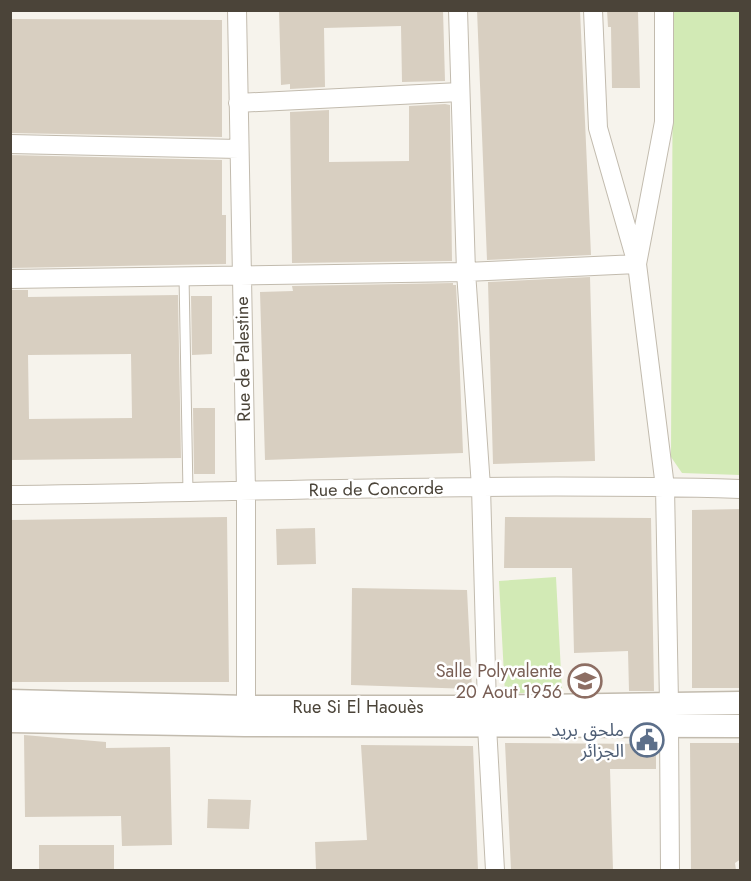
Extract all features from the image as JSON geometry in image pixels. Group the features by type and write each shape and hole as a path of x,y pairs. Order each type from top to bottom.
{"street":[{"name":"Rue de Palestine","path":"237,10 246,492 245,716"},
{"path":"458,10 466,272 481,488 487,717 495,870"},
{"path":"593,10 598,128 637,264 665,487 670,870"},
{"path":"637,264 664,122 664,10"},
{"path":"238,103 460,92"},
{"path":"10,144 239,149"},
{"path":"10,279 466,272 637,264"},
{"name":"Rue de Concorde","path":"10,495 481,488 741,489"},
{"name":"Rue Si El Haouès","path":"10,701 245,716"},
{"name":"Rue Si El Haouès","path":"487,717 669,703 741,702"},
{"name":"Rue Si El Haouès","path":"10,721 245,716 487,717 669,726 741,726"}],"lane":[{"path":"184,276 188,493"}],"green space":[{"path":"673,11 740,11 740,475 682,473 671,457"},
{"path":"556,577 562,691 505,694 499,581"}],"building":[{"path":"279,10 443,10 445,81 402,82 401,26 324,28 325,87 290,89 290,84 281,85"},
{"path":"477,10 580,10 591,255 487,260"},
{"path":"607,10 638,12 640,88 612,88 611,27 608,27"},
{"path":"10,19 222,20 222,137 10,133"},
{"path":"450,105 452,261 292,263 290,112 329,110 329,162 409,161 409,106"},
{"path":"10,155 222,160 222,215 226,215 226,264 10,268"},
{"path":"590,277 595,461 493,464 488,282"},
{"path":"453,283 456,285 463,453 265,460 260,292 293,291 292,286"},
{"path":"10,290 28,290 28,297 178,295 181,458 10,460","holes":["131,354 132,418 29,419 28,355"]},
{"path":"191,296 212,296 212,354 192,355"},
{"path":"193,408 215,408 215,474 194,474"},
{"path":"741,509 741,688 692,688 692,510"},
{"path":"227,517 229,682 10,682 10,520"},
{"path":"505,517 651,518 654,691 629,691 628,651 574,653 572,568 504,568"},
{"path":"315,528 316,564 277,565 276,529"},
{"path":"352,588 467,590 472,689 351,685"},
{"path":"24,735 106,742 106,748 170,747 172,845 122,846 121,816 25,817"},
{"path":"505,743 656,744 656,769 610,769 613,870 511,870"},
{"path":"690,743 741,743 741,859 735,863 736,870 691,870"},
{"path":"361,745 473,746 478,870 316,870 315,842 367,840"},
{"path":"208,799 251,800 249,829 207,828"},
{"path":"39,845 114,845 114,870 39,870"}],"place":[{"name":"Salle Polyvalente 20 Aout 1956","path":"585,681"},
{"name":"ملحق بريد الجزائر","path":"647,740"}]}
